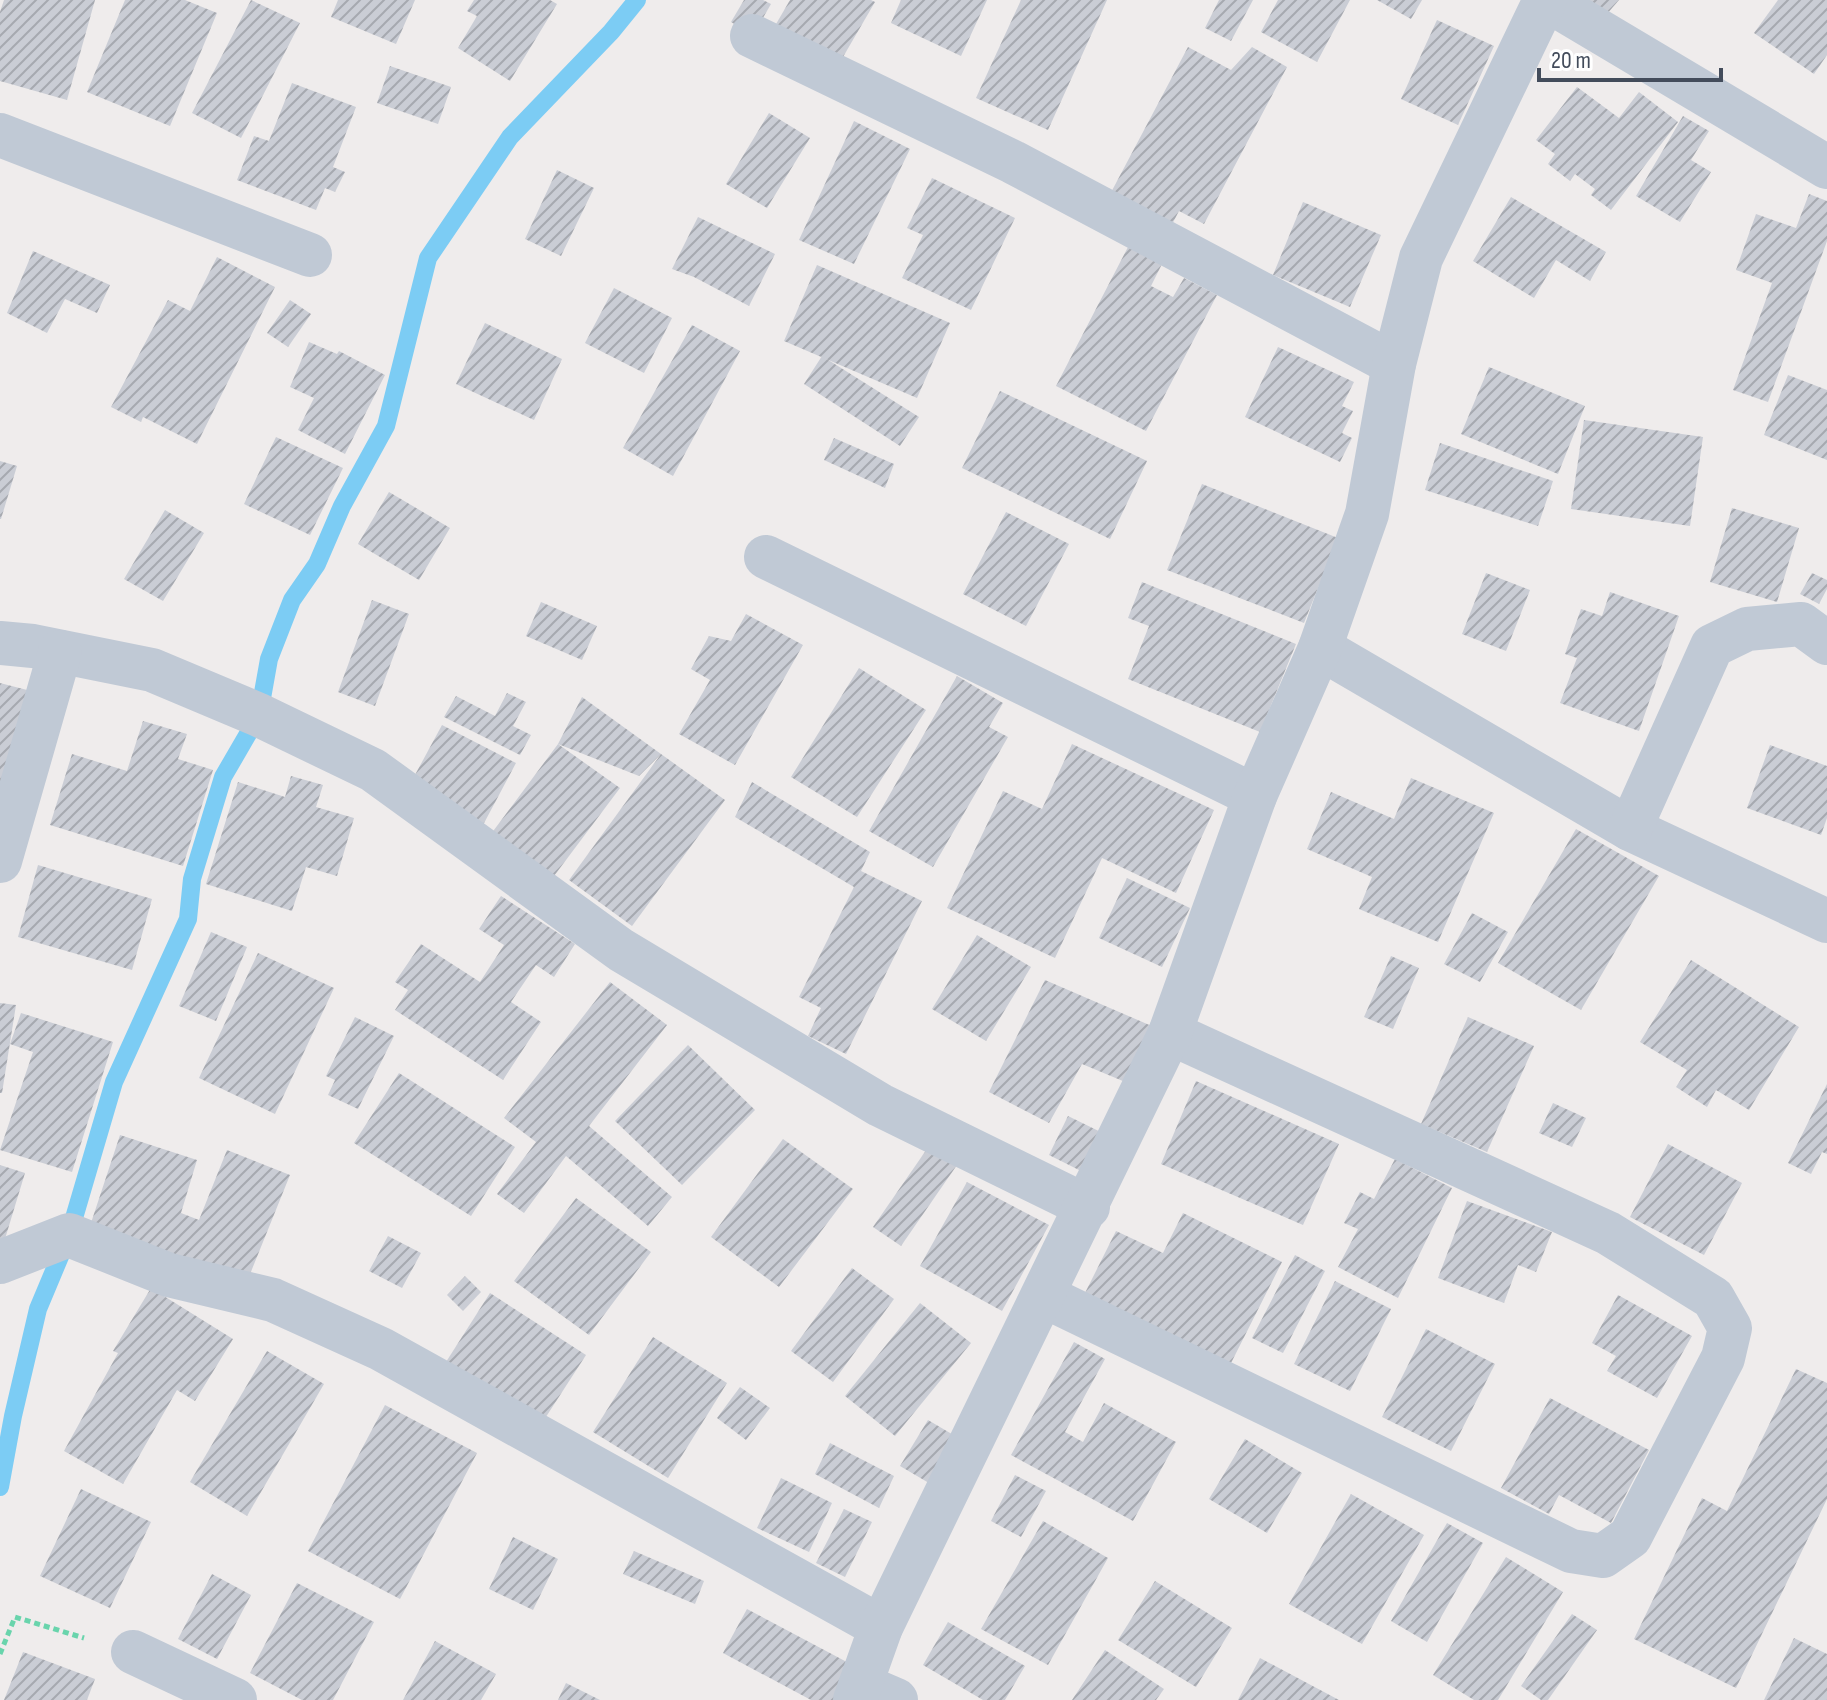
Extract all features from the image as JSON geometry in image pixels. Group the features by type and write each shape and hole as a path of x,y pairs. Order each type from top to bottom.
{"street":[{"path":"871,1695 881,1627 1170,1033 1255,796 1320,648 1367,514 1394,364 1421,258 1546,0 1827,167"},
{"path":"752,36 1013,162 1394,364"},
{"path":"0,135 310,255"},
{"path":"766,557 1255,796"},
{"path":"1630,829 1712,646 1747,629 1801,624 1827,643"},
{"path":"0,643 152,670 259,715 373,770 621,950 880,1105 1088,1207"},
{"path":"1320,648 1630,829 1827,921"},
{"path":"0,861 60,652"},
{"path":"1044,1296 1571,1551 1603,1556 1630,1537 1723,1358 1730,1328 1713,1298 1608,1233 1170,1033"},
{"path":"0,1262 69,1235 169,1275 273,1300 381,1349 881,1627"},
{"path":"133,1652 235,1700"}],"path":[{"path":"0,1654 15,1617 133,1652"}],"building":[{"path":"4,0 95,0 67,100 0,81 0,12"},
{"path":"125,0 185,0 217,13 170,126 87,92"},
{"path":"251,0 300,23 241,138 192,113"},
{"path":"338,0 415,0 396,44 331,17"},
{"path":"474,0 550,0 557,4 510,81 458,48 477,16 467,11"},
{"path":"744,0 763,0 771,4 753,35 731,22"},
{"path":"790,0 875,2 836,69 772,31"},
{"path":"901,0 987,0 961,56 891,23"},
{"path":"1021,0 1107,0 1048,130 976,98"},
{"path":"1219,0 1253,0 1231,41 1205,28"},
{"path":"1278,0 1350,0 1317,62 1261,32"},
{"path":"1377,0 1422,0 1411,19"},
{"path":"1574,0 1619,0 1600,22"},
{"path":"1778,0 1827,0 1827,55 1814,74 1754,33"},
{"path":"1437,20 1494,46 1458,125 1401,99"},
{"path":"1188,47 1231,70 1252,47 1287,67 1204,224 1179,211 1168,232 1107,200"},
{"path":"390,66 451,87 438,124 377,103"},
{"path":"292,83 356,107 333,167 345,172 335,192 325,188 316,210 237,180 254,136 269,141"},
{"path":"1577,87 1619,118 1639,92 1678,122 1611,210 1591,195 1595,189 1575,174 1570,181 1548,164 1555,154 1536,140"},
{"path":"769,113 810,138 767,208 726,184"},
{"path":"1683,116 1709,131 1691,160 1711,172 1680,222 1636,196"},
{"path":"854,121 910,149 854,264 799,240"},
{"path":"557,170 594,188 561,256 525,239"},
{"path":"932,178 1015,218 971,310 902,278 923,235 907,228"},
{"path":"1809,194 1827,201 1827,241 1768,402 1733,390 1772,283 1736,270 1756,214 1796,228"},
{"path":"1511,197 1606,252 1590,281 1556,260 1534,298 1473,261"},
{"path":"1303,202 1381,235 1350,307 1273,275"},
{"path":"698,217 775,254 749,306 672,269"},
{"path":"1128,247 1162,264 1151,286 1173,297 1184,278 1217,295 1146,431 1056,386"},
{"path":"33,251 110,285 97,313 65,299 47,333 7,313"},
{"path":"217,257 275,287 197,444 143,417 141,422 111,407 168,300 190,311"},
{"path":"817,265 950,323 917,398 784,341"},
{"path":"614,288 672,318 644,373 585,343"},
{"path":"290,300 311,314 288,347 267,333"},
{"path":"485,323 562,359 534,420 456,384"},
{"path":"692,325 740,351 673,476 623,448"},
{"path":"309,342 337,354 339,351 385,375 345,454 298,430 314,398 290,387"},
{"path":"1278,347 1354,382 1342,406 1353,411 1342,433 1352,438 1340,462 1245,417"},
{"path":"822,356 919,417 900,446 804,384"},
{"path":"1489,367 1585,406 1558,474 1461,434"},
{"path":"1788,375 1827,390 1827,460 1764,435"},
{"path":"1000,391 1147,461 1110,539 962,468"},
{"path":"1584,420 1703,437 1690,526 1571,509"},
{"path":"276,437 343,468 310,535 244,504"},
{"path":"834,438 894,464 885,488 824,460"},
{"path":"1440,443 1553,481 1538,526 1425,490"},
{"path":"0,461 17,466 1,519 0,519"},
{"path":"1202,484 1338,538 1304,623 1167,570"},
{"path":"389,492 450,528 419,580 358,544"},
{"path":"1732,508 1799,528 1777,602 1710,582"},
{"path":"165,510 204,533 163,601 124,579"},
{"path":"1006,512 1069,544 1026,626 963,594"},
{"path":"1486,573 1530,590 1506,651 1462,634"},
{"path":"1812,573 1827,580 1827,589 1819,604 1800,594"},
{"path":"1142,582 1296,644 1260,732 1128,679 1149,626 1128,618"},
{"path":"1610,592 1679,616 1639,731 1560,703 1577,658 1565,654 1581,609 1602,616"},
{"path":"372,600 409,614 375,706 338,692"},
{"path":"541,602 597,626 582,660 526,636"},
{"path":"746,614 803,645 735,765 679,734 710,680 691,669 709,636 731,641"},
{"path":"859,668 926,710 857,817 791,777"},
{"path":"957,676 1003,703 989,727 1008,737 933,867 869,831"},
{"path":"0,683 31,691 0,809"},
{"path":"507,693 526,702 513,726 531,735 520,755 444,717 456,696 495,716"},
{"path":"582,697 661,754 639,776 558,744"},
{"path":"143,721 187,734 178,759 213,770 183,866 50,825 72,754 127,771"},
{"path":"442,725 516,763 483,825 409,786"},
{"path":"558,744 620,788 548,884 488,838"},
{"path":"1072,744 1214,810 1176,893 1102,858 1055,958 947,908 1003,791 1042,809"},
{"path":"1770,745 1827,766 1827,818 1821,835 1747,808"},
{"path":"661,754 725,800 632,926 569,880"},
{"path":"291,776 323,785 316,807 354,818 337,876 306,867 292,911 206,884 238,782 285,797"},
{"path":"1411,778 1494,813 1438,942 1359,909 1372,877 1307,849 1331,792 1394,819"},
{"path":"752,782 870,852 861,871 922,901 846,1054 808,1036 821,1008 799,997 854,887 735,817"},
{"path":"1576,829 1659,876 1581,1010 1498,963"},
{"path":"38,865 152,899 132,970 18,937"},
{"path":"1127,878 1190,908 1162,967 1099,938"},
{"path":"501,896 575,944 554,977 536,965 511,1002 541,1022 503,1080 395,1010 408,990 395,982 421,944 480,982 504,945 479,929"},
{"path":"1472,913 1508,932 1480,982 1444,964"},
{"path":"211,932 247,947 216,1021 179,1006"},
{"path":"977,935 1031,967 986,1041 932,1009"},
{"path":"258,953 334,988 275,1114 199,1078"},
{"path":"1391,956 1419,968 1393,1029 1364,1017"},
{"path":"1691,960 1799,1027 1749,1110 1716,1090 1707,1107 1676,1087 1687,1070 1640,1042"},
{"path":"1045,980 1154,1027 1130,1084 1082,1064 1049,1123 989,1092"},
{"path":"610,982 667,1025 589,1126 672,1197 648,1226 566,1156 524,1213 497,1194 536,1142 504,1118"},
{"path":"0,1003 16,1005 2,1093 0,1093"},
{"path":"21,1013 113,1042 72,1172 0,1150 33,1052 10,1044"},
{"path":"355,1017 394,1036 358,1109 328,1095 335,1080 326,1076"},
{"path":"1468,1017 1534,1046 1487,1152 1421,1124"},
{"path":"688,1045 755,1110 682,1185 615,1121"},
{"path":"399,1073 515,1147 471,1216 354,1143"},
{"path":"1196,1081 1339,1144 1303,1225 1161,1164"},
{"path":"1827,1084 1827,1154 1822,1152 1811,1174 1788,1163"},
{"path":"1553,1103 1586,1118 1572,1147 1539,1133"},
{"path":"1068,1116 1115,1139 1095,1178 1049,1155"},
{"path":"120,1135 197,1160 181,1213 199,1220 227,1150 290,1175 244,1289 88,1232"},
{"path":"783,1139 853,1189 779,1287 711,1237"},
{"path":"1668,1144 1742,1183 1704,1255 1630,1217"},
{"path":"929,1146 957,1165 901,1246 873,1227"},
{"path":"1395,1159 1452,1188 1398,1298 1338,1267 1358,1229 1344,1223 1360,1192 1374,1199"},
{"path":"0,1165 25,1173 1,1252 0,1252"},
{"path":"967,1182 1049,1225 1002,1311 920,1266"},
{"path":"576,1198 651,1252 589,1335 514,1281"},
{"path":"1467,1201 1552,1232 1536,1272 1518,1265 1504,1303 1438,1278"},
{"path":"1183,1213 1282,1262 1229,1367 1084,1295 1116,1231 1163,1253"},
{"path":"388,1236 421,1253 402,1288 369,1271"},
{"path":"1295,1255 1325,1271 1283,1353 1252,1338"},
{"path":"852,1268 894,1299 833,1382 791,1351"},
{"path":"465,1276 481,1292 463,1311 447,1295"},
{"path":"1335,1281 1391,1309 1350,1391 1294,1364"},
{"path":"151,1288 233,1339 195,1401 177,1390 123,1484 64,1451 118,1353 113,1351"},
{"path":"490,1293 586,1355 542,1423 446,1362"},
{"path":"1618,1295 1692,1336 1657,1398 1607,1371 1616,1356 1592,1343"},
{"path":"920,1303 971,1343 895,1436 845,1396"},
{"path":"1426,1329 1495,1364 1451,1451 1382,1417"},
{"path":"653,1337 727,1383 668,1478 593,1432"},
{"path":"1074,1342 1105,1359 1065,1432 1083,1442 1104,1403 1176,1442 1133,1521 1011,1455"},
{"path":"267,1351 324,1384 247,1516 190,1482"},
{"path":"1796,1369 1827,1383 1827,1499 1736,1688 1634,1639 1702,1498 1727,1511"},
{"path":"740,1387 770,1408 746,1440 717,1418"},
{"path":"1550,1398 1649,1450 1611,1523 1559,1495 1549,1514 1501,1488"},
{"path":"385,1405 477,1453 400,1599 308,1551"},
{"path":"928,1420 962,1440 934,1486 900,1466"},
{"path":"1245,1439 1302,1473 1267,1533 1209,1499"},
{"path":"830,1443 894,1476 879,1508 815,1474"},
{"path":"1015,1475 1046,1491 1021,1537 991,1521"},
{"path":"781,1478 832,1503 809,1552 757,1528"},
{"path":"81,1489 151,1522 110,1608 40,1576"},
{"path":"1351,1494 1424,1535 1362,1644 1289,1604"},
{"path":"844,1509 872,1522 845,1577 816,1563"},
{"path":"1043,1521 1108,1558 1048,1665 981,1629"},
{"path":"1447,1523 1483,1543 1427,1642 1391,1621"},
{"path":"513,1537 558,1559 533,1610 489,1589"},
{"path":"634,1551 704,1581 695,1604 623,1574"},
{"path":"1506,1557 1563,1592 1498,1700 1474,1700 1433,1675"},
{"path":"212,1574 251,1595 217,1659 178,1639"},
{"path":"1155,1581 1232,1628 1196,1687 1118,1640"},
{"path":"297,1583 374,1622 333,1700 302,1700 250,1673"},
{"path":"747,1609 860,1669 844,1700 811,1700 723,1653"},
{"path":"1572,1614 1597,1630 1548,1700 1541,1700 1521,1686"},
{"path":"948,1622 1025,1666 1005,1700 983,1700 923,1665"},
{"path":"1794,1638 1827,1654 1827,1700 1764,1700"},
{"path":"435,1641 496,1674 481,1700 403,1700"},
{"path":"1105,1650 1164,1689 1156,1700 1072,1700"},
{"path":"23,1652 95,1679 87,1700 4,1700"},
{"path":"1260,1658 1339,1700 1238,1700"},
{"path":"566,1683 600,1700 558,1700"}],"waterway":[{"path":"0,1487 38,1309 69,1235 114,1082 188,919 192,879 223,777 259,715 269,659 292,600 317,564 342,506 386,426 428,258 510,137 611,32 637,0"}]}
